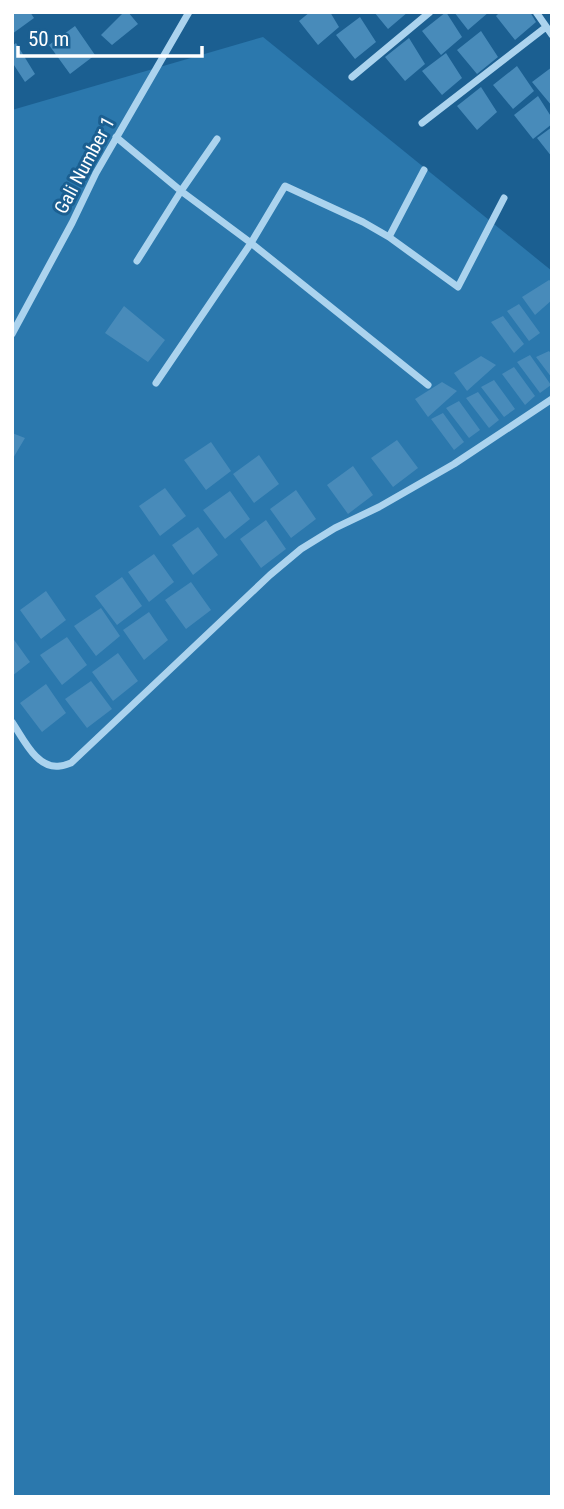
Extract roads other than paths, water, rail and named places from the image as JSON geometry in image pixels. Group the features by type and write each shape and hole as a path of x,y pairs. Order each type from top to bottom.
{"street":[{"name":"Gali Number 1","path":"12,334 116,137 189,12"},
{"path":"352,77 430,12"},
{"path":"536,12 552,35"},
{"path":"422,123 546,27"},
{"path":"116,137 429,385"},
{"path":"137,261 217,139"},
{"path":"389,237 424,170"},
{"path":"156,383 251,243 285,186 389,237 458,287 504,198"},
{"path":"12,722 34,755 48,765 58,767 71,763 301,549 454,464 552,399"}]}
